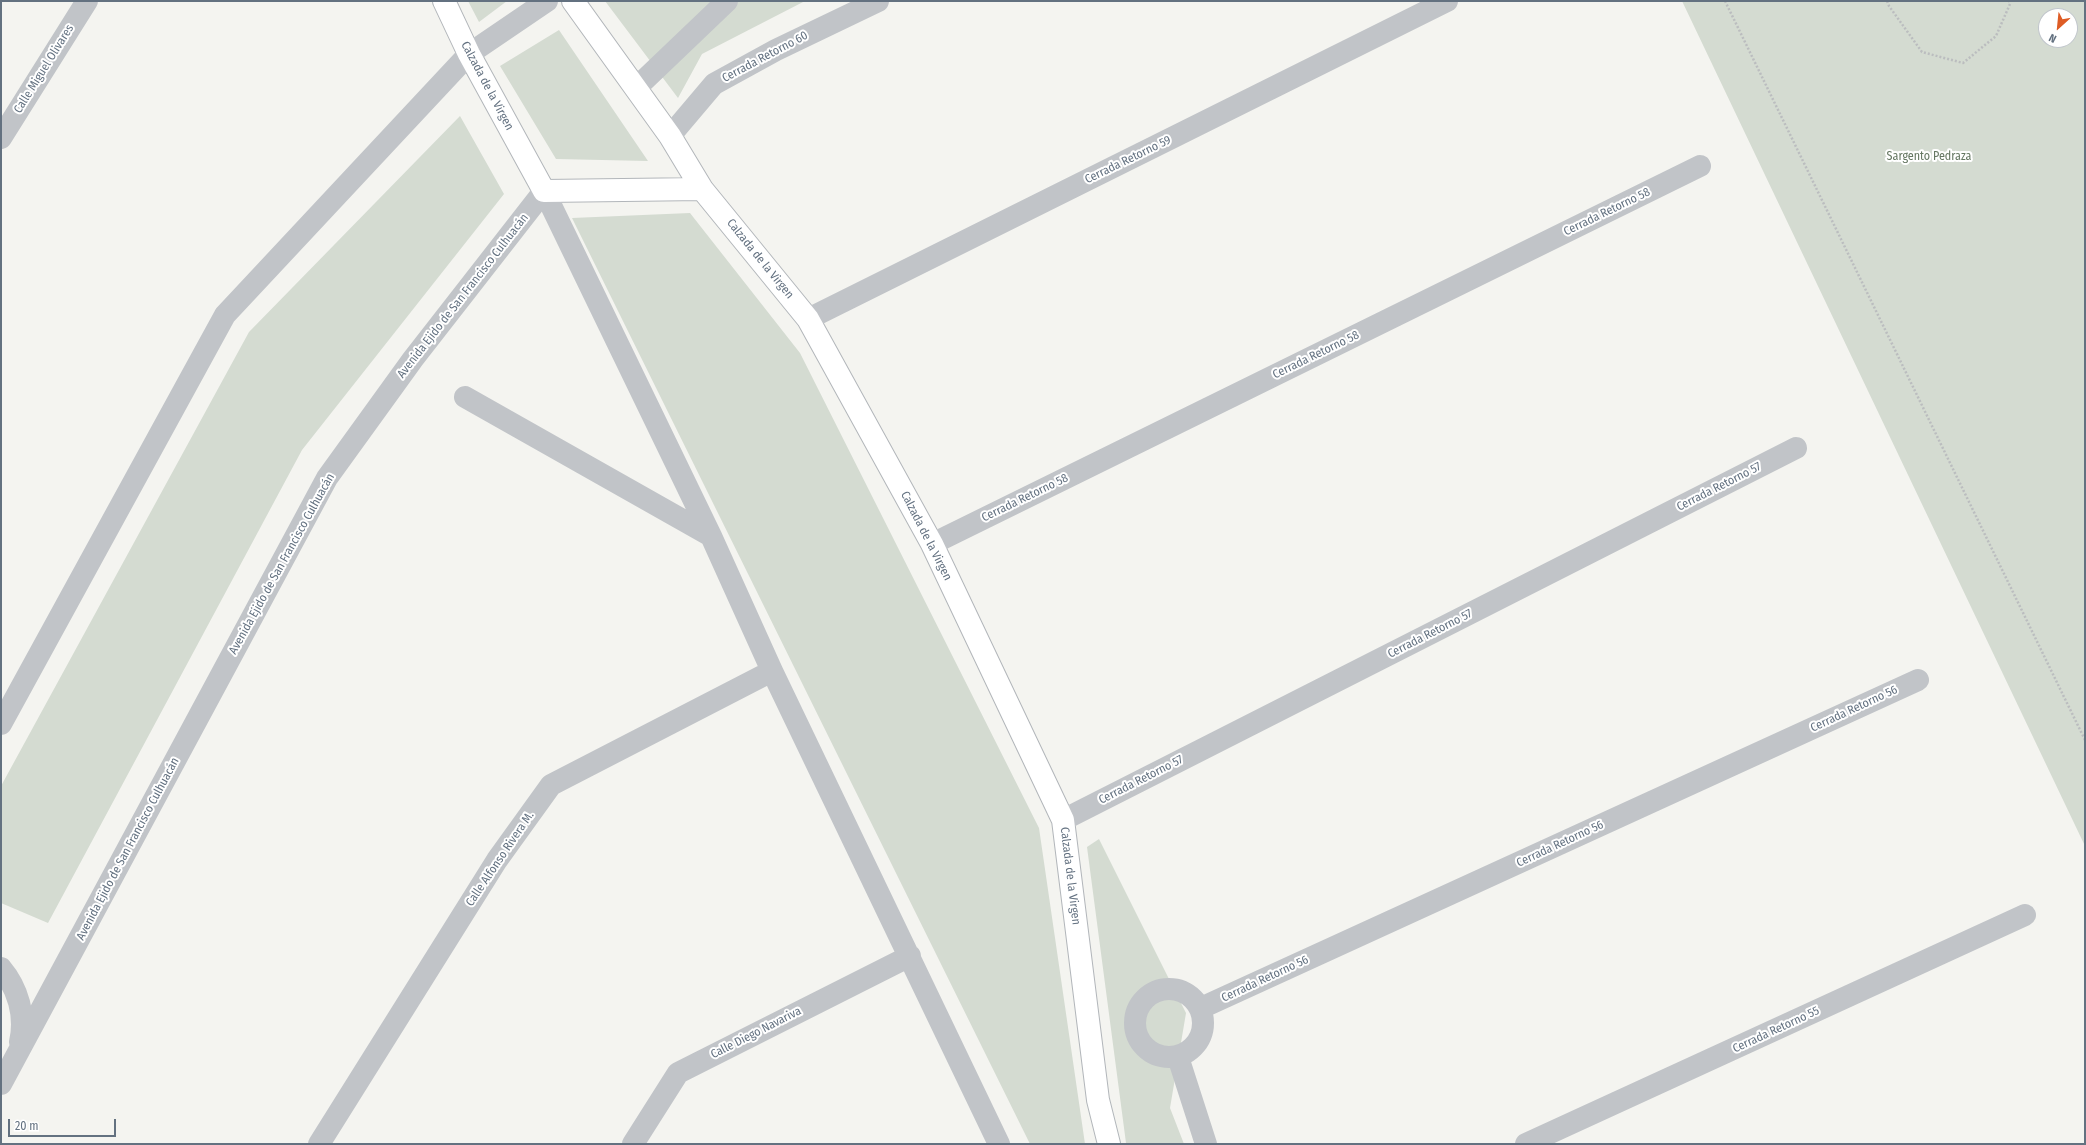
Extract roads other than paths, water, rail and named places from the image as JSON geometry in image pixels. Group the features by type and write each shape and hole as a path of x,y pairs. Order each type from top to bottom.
{"main road":[{"name":"Calzada de la Virgen","path":"444,1 470,54 544,190"},
{"name":"Calzada de la Virgen","path":"573,1 670,136 702,189 808,319 932,544 1063,820 1098,1100 1109,1144"},
{"path":"544,190 702,189"}],"street":[{"name":"Calle Miguel Olivares","path":"1,138 87,1"},
{"path":"1,724 225,315 470,54 547,1"},
{"path":"636,88 727,1"},
{"name":"Cerrada Retorno 60","path":"670,136 714,84 776,50 878,1"},
{"name":"Cerrada Retorno 59","path":"808,319 1447,1"},
{"name":"Cerrada Retorno 58","path":"932,544 1700,166"},
{"name":"Calzada de la Virgen","path":"544,190 711,536 772,671 999,1144"},
{"name":"Avenida Ejido de San Francisco Culhuacán","path":"5,1077 327,478 413,359 544,190"},
{"path":"465,397 711,536"},
{"name":"Cerrada Retorno 57","path":"1063,820 1796,448"},
{"name":"Calle Alfonso Rivera M.","path":"319,1144 497,860 551,785 772,671"},
{"name":"Cerrada Retorno 56","path":"1201,1008 1918,680"},
{"name":"Cerrada Retorno 55","path":"1526,1144 2025,915"},
{"name":"Calle Diego Navariva","path":"633,1144 678,1073 910,956"},
{"path":"1,968 8,976 17,994 22,1014 22,1034 17,1053 5,1077"},
{"path":"1161,989 1177,989 1191,996 1201,1008 1204,1023 1201,1038 1192,1050 1178,1057 1162,1057 1149,1050 1138,1038 1134,1024 1138,1008 1148,996 1161,989"},
{"path":"1178,1057 1206,1144"}],"park label":[{"name":"Sargento Pedraza","path":"1929,157"}]}
